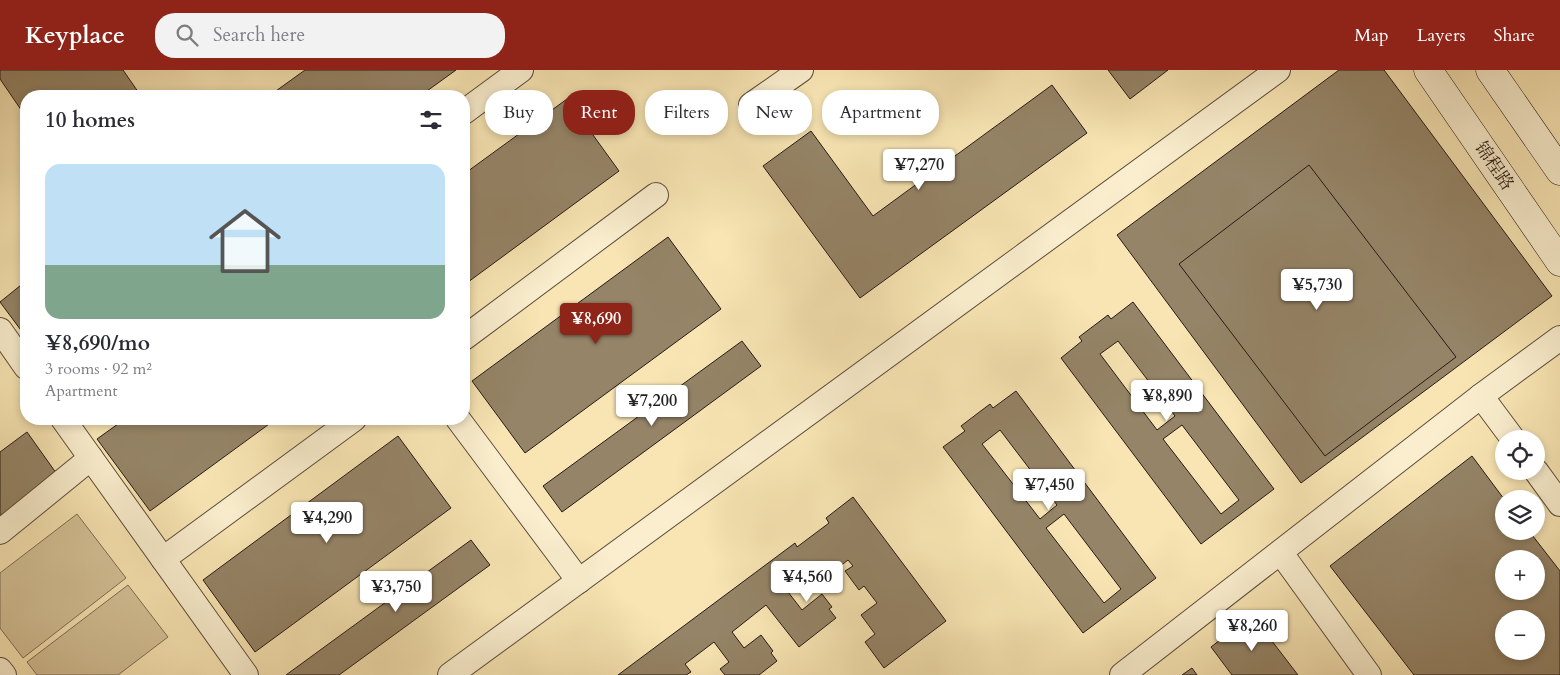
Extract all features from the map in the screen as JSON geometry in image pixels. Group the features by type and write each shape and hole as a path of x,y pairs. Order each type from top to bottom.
{"main road":[{"name":"锦程路","path":"1428,70 1560,262"},
{"path":"1490,70 1560,171"}],"street":[{"path":"470,108 521,70"},
{"path":"772,90 801,70"},
{"path":"450,675 1278,70"},
{"path":"470,334 656,195"},
{"path":"0,330 20,358"},
{"path":"1122,675 1482,396 1560,338"},
{"path":"1482,396 1507,430"},
{"path":"67,425 246,675"},
{"path":"163,559 346,425"},
{"path":"462,425 579,581"},
{"path":"0,532 92,458"},
{"path":"1543,480 1560,504"},
{"path":"1281,552 1369,675"},
{"path":"0,670 4,675"}],"shaded area":[{"path":"77,514 126,578 23,658 0,628 0,573"},
{"path":"128,585 168,637 118,675 37,675 27,662"}],"building":[{"path":"0,70 123,70 137,90 20,90 20,108 0,79"},
{"path":"305,70 456,70 428,90 277,90"},
{"path":"1108,70 1168,70 1130,99"},
{"path":"1339,70 1384,70 1552,296 1301,483 1117,235"},
{"path":"1052,85 1087,133 860,298 763,166 806,135 812,135 812,132 873,216"},
{"path":"563,102 563,135 593,135 619,171 470,281 470,170 518,135 553,135 553,109"},
{"path":"1309,165 1456,357 1325,456 1179,264"},
{"path":"668,237 721,309 525,453 472,381"},
{"path":"20,286 20,329 0,302"},
{"path":"1133,302 1274,489 1201,544 1061,358 1082,341 1079,337 1108,315 1111,319","holes":["1118,341 1175,416 1157,430 1100,354","1182,425 1239,500 1221,514 1163,439"]},
{"path":"742,341 761,366 562,512 543,486"},
{"path":"1016,391 1156,578 1083,633 943,447 965,431 961,426 990,404 993,408","holes":["1000,430 1057,505 1040,519 982,444","1064,514 1121,589 1104,603 1046,528"]},
{"path":"117,425 268,425 150,511 97,439"},
{"path":"27,432 59,477 0,519 0,452"},
{"path":"398,436 451,508 255,652 203,580"},
{"path":"1472,456 1497,490 1495,490 1495,540 1536,540 1544,550 1495,550 1495,600 1545,600 1545,552 1560,571 1560,675 1414,675 1330,566"},
{"path":"853,497 946,621 884,668 865,642 875,634 861,615 877,603 864,586 859,590 845,571 853,566 848,560 834,571 827,562 788,592 802,610 822,594 832,607 829,609 836,618 799,647 766,605 732,632 744,648 761,635 773,651 771,653 777,661 759,675 725,675 720,669 729,662 714,642 685,664 691,672 686,675 618,675 795,543 797,547 829,523 826,518"},
{"path":"471,540 490,565 339,675 286,675"},
{"path":"1252,615 1298,675 1232,675 1211,647"},
{"path":"1192,668 1197,675 1182,675"}]}
